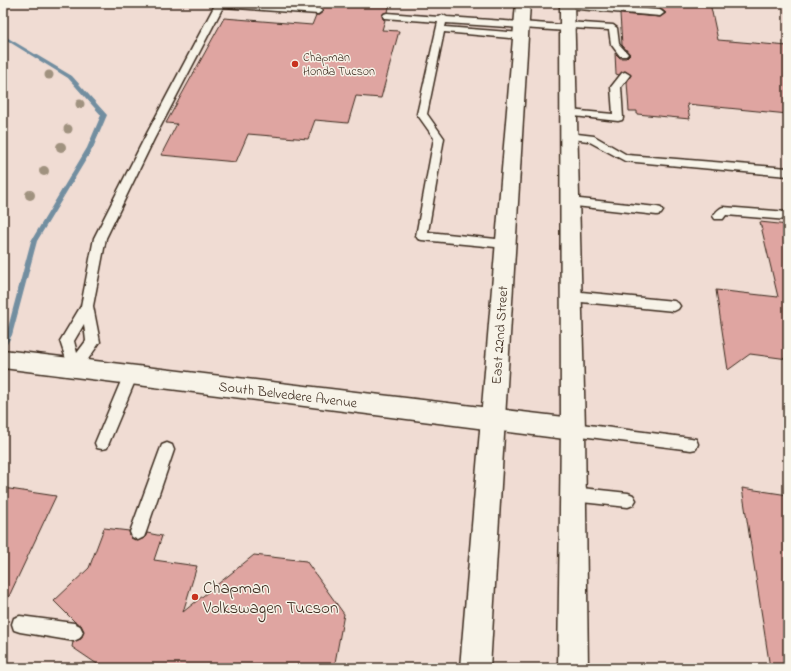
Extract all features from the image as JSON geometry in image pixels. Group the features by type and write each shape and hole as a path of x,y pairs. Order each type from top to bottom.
{"main road":[{"name":"East 22nd Street","path":"475,668 524,3"},
{"path":"567,4 573,429 572,668"},
{"name":"South Belvedere Avenue","path":"3,359 573,429"}],"lane":[{"path":"75,368 67,341 87,306 100,238 149,139 221,3 318,11"},
{"path":"567,4 660,13"},
{"path":"386,16 442,24 521,30 567,26 613,28 615,44 623,54"},
{"path":"442,24 422,114 439,138 422,236 506,244"},
{"path":"569,113 618,118 616,86 625,75"},
{"path":"569,136 590,138 625,158 788,172"},
{"path":"570,202 657,211"},
{"path":"719,216 723,211 788,216"},
{"path":"571,296 674,306"},
{"path":"75,368 93,342 87,306"},
{"path":"102,443 131,374"},
{"path":"573,429 691,444"},
{"path":"138,532 167,450"},
{"path":"572,494 628,500"},
{"path":"20,624 74,632"}],"building":[{"name":"Chapman Honda Tucson","path":"321,3 390,3 388,12 382,15 383,19 385,20 382,30 399,31 381,98 356,96 348,123 315,120 308,139 248,134 236,162 161,155 177,124 166,123 224,18 312,25 316,15 319,15 324,11 319,7"},
{"path":"620,3 710,3 718,40 788,46 788,114 687,104 690,119 637,114 637,111 629,111 627,82 631,75 625,71 619,75 616,74 615,53 620,58 626,58 630,54 622,45 620,14 660,17 666,13 660,8 620,6"},
{"path":"760,222 788,225 788,359 750,354 728,370 716,290 778,297"},
{"path":"3,488 56,496 3,609"},
{"path":"742,488 788,495 788,668 770,668"},
{"name":"Chapman Volkswagen Tucson","path":"104,528 129,531 131,538 137,541 145,538 147,533 162,536 154,560 197,566 183,612 254,555 306,561 344,614 334,668 103,668 72,647 73,642 81,639 84,631 81,625 75,622 54,601 89,568"}],"waterway":[{"path":"3,36 70,77 104,115 90,148 34,241 9,335 5,342"}],"place":[{"name":"Chapman Honda Tucson","path":"295,64"},
{"name":"Chapman Volkswagen Tucson","path":"195,597"}]}
